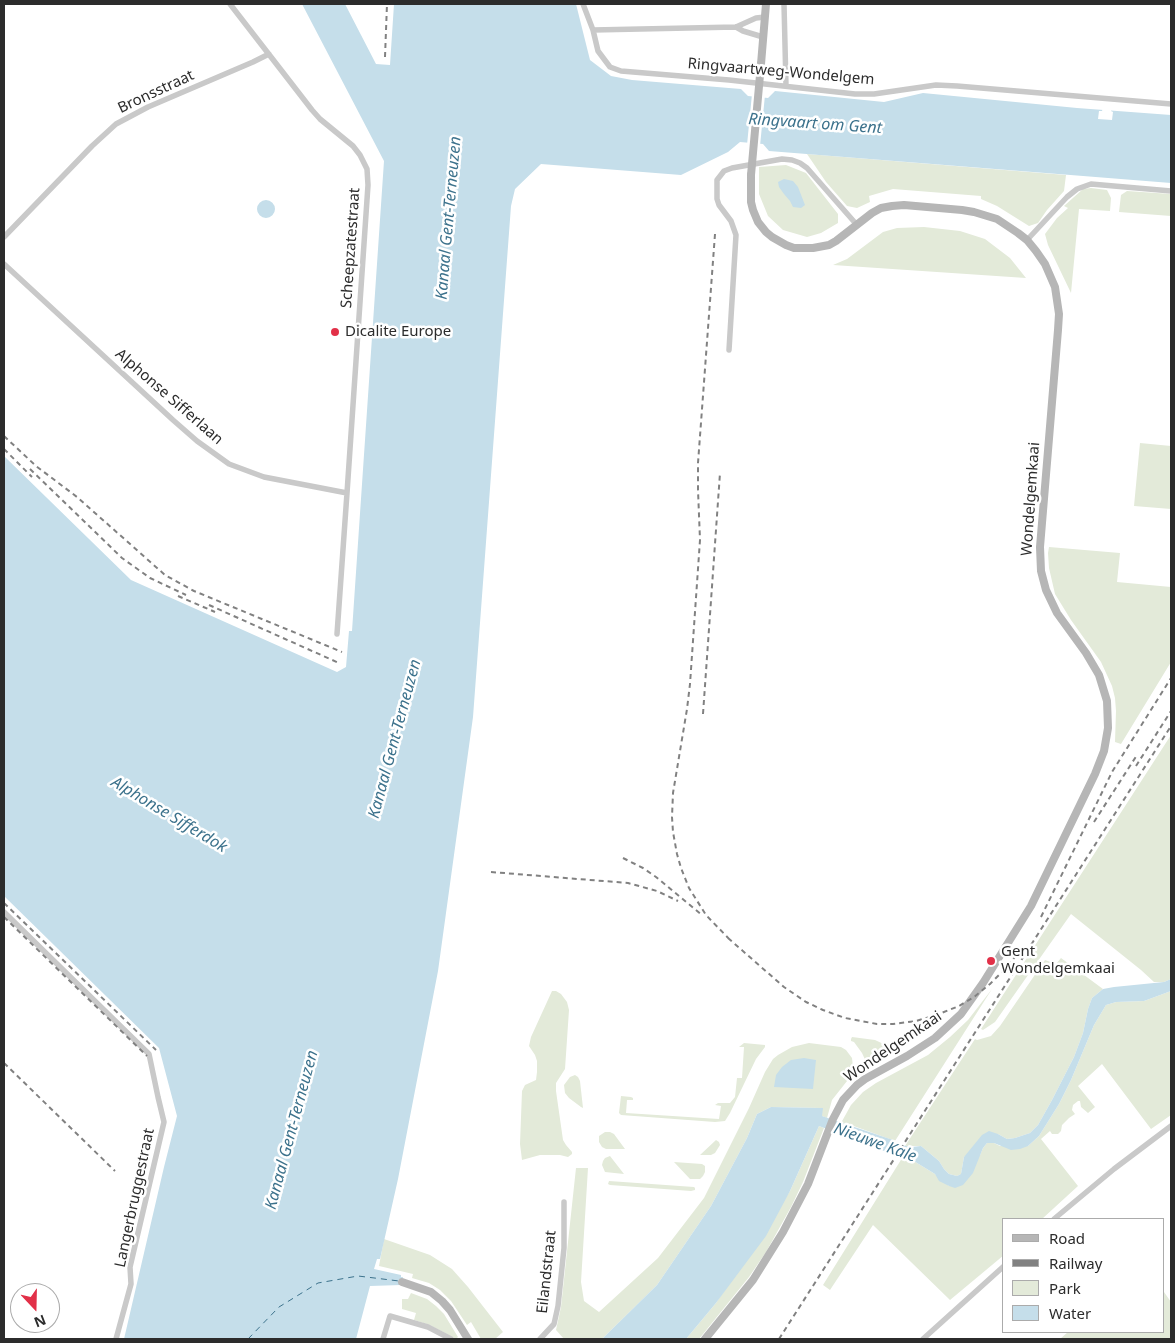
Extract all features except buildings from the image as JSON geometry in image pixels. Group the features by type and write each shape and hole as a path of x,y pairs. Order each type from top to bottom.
{"main road":[{"name":"Wondelgemkaai","path":"705,1339 753,1280 783,1232 808,1184 833,1119 843,1100 857,1085 871,1075 927,1044 953,1022 988,975 1031,906 1095,774 1107,740 1109,714 1099,675 1086,653 1057,614 1046,590 1041,571 1040,547 1059,314 1055,287 1050,274 1036,251 1018,233 997,219 962,210 904,205 881,208 836,241 822,247 794,248 766,232 756,217 751,197 751,176 766,4"},
{"path":"402,1282 431,1292 442,1301 450,1310 468,1339"}],"street":[{"name":"Scheepzatestraat","path":"230,4 320,119 353,146 367,169 368,185 337,634"},
{"path":"583,4 593,30 736,27 756,18 765,17"},
{"path":"784,4 786,86"},
{"path":"736,27 742,32 763,37"},
{"name":"Ringvaartweg-Wondelgem","path":"593,30 598,51 610,67 621,70 855,94 874,94 936,85 1171,104"},
{"name":"Bronsstraat","path":"4,237 92,146 116,124 148,107 269,54"},
{"path":"728,350 736,235 731,222 716,199 717,180 724,171 782,159 800,163 807,168 857,224"},
{"path":"1027,240 1067,197 1077,189 1091,184 1171,190"},
{"name":"Alphonse Sifferlaan","path":"4,264 197,441 229,464 264,477 347,493"},
{"name":"Langerbruggestraat","path":"4,912 149,1054 164,1122 130,1267 131,1284 116,1339"},
{"path":"1055,1218 1114,1169 1171,1126"},
{"name":"Eilandstraat","path":"540,1339 554,1324 558,1306 564,1248 564,1202"},
{"path":"923,1339 1002,1268"},
{"path":"383,1339 390,1316 428,1327 451,1339"}],"green space":[{"path":"807,154 1066,175 1064,191 1038,223 1029,226 997,206 981,199 981,196 893,189 869,196 870,202 857,208 847,206 826,182"},
{"path":"786,165 806,173 838,214 838,223 821,233 807,237 783,230 768,216 759,194 759,167"},
{"path":"1083,189 1107,190 1111,198 1110,211 1079,209 1071,293 1048,245 1045,234 1057,218 1068,208 1064,206"},
{"path":"1127,191 1171,194 1171,216 1119,212 1121,195"},
{"path":"924,227 960,231 985,239 1010,258 1026,278 833,265 847,259 883,232 897,228"},
{"path":"1140,443 1171,446 1171,509 1134,506"},
{"path":"1049,547 1120,553 1117,582 1171,587 1171,662 1121,744 1115,742 1116,711 1112,686 1101,662 1055,594 1049,568"},
{"path":"1171,735 1171,979 1164,982 1154,982 1071,914 995,1022 983,1030 981,1029"},
{"path":"1061,958 1103,989 1092,998 1083,1033 1074,1057 1038,1125 1030,1133 1015,1138 1007,1139 998,1134 964,1157 961,1174 957,1176 949,1174 939,1161 921,1146 905,1146 975,1039 991,1036 1000,1026 1045,960 1056,964"},
{"path":"992,989 895,1141 841,1123 851,1105 863,1092 928,1055 968,1020"},
{"path":"552,991 561,994 567,1002 569,1010 565,1069 556,1083 556,1091 563,1140 572,1154 568,1157 540,1155 522,1160 520,1144 522,1091 525,1085 536,1080 537,1072 537,1061 529,1046 531,1037"},
{"path":"1171,991 1171,1115 1151,1129 1102,1064 1078,1086 1095,1107 1088,1113 1081,1107 1080,1101 1078,1101 1073,1105 1072,1110 1075,1114 1062,1125 1061,1131 1058,1134 1052,1134 1050,1131 1041,1139 1078,1186 1043,1218 1002,1218 1002,1257 950,1300 873,1225 830,1290 823,1285 904,1155 935,1174 949,1186 980,1155 987,1143 994,1143 1000,1146 1028,1146 1039,1136 1059,1104 1094,1025 1106,1005 1116,1002 1144,1001"},
{"path":"852,1037 875,1040 894,1051 868,1066 862,1053 854,1042 851,1041"},
{"path":"744,1043 765,1045 765,1047 756,1059 725,1121 715,1122 621,1115 619,1113 621,1096 633,1098 633,1100 627,1100 626,1113 719,1119 721,1106 715,1105 718,1103 730,1103 735,1097 737,1078 742,1078 744,1047 739,1047"},
{"path":"809,1043 841,1047 852,1058 851,1076 832,1100 827,1118 822,1116 822,1108 771,1107 757,1114 747,1138 711,1206 657,1285 602,1339 564,1339 556,1330 561,1307 576,1168 588,1168 581,1282 584,1301 599,1312 658,1258 704,1198 773,1059 792,1047"},
{"path":"575,1075 580,1081 583,1108 565,1093 564,1085 570,1077"},
{"path":"819,1126 824,1128 803,1182 766,1252 749,1277 699,1339 686,1339 716,1303 790,1191"},
{"path":"605,1132 614,1134 625,1149 606,1149 602,1147 599,1142 599,1136"},
{"path":"716,1140 720,1145 715,1153 700,1155"},
{"path":"610,1156 624,1174 605,1172 602,1165 603,1161"},
{"path":"674,1162 702,1164 705,1166 705,1172 700,1179 690,1179"},
{"path":"609,1181 694,1187 695,1190 610,1185 608,1184"},
{"path":"384,1239 430,1255 452,1269 503,1332 495,1339 481,1339 471,1322 467,1325 451,1301 440,1290 429,1283 412,1278 413,1274 379,1266"},
{"path":"411,1293 427,1299 436,1306 444,1314 458,1337 456,1339 430,1325 414,1320 416,1313 402,1309 402,1299 408,1299"},
{"path":"1165,1293 1171,1302 1171,1339 1060,1339 1067,1333 1165,1333"}],"water":[{"path":"302,4 345,4 376,64 390,65 394,4 576,4 590,60 611,76 632,80 741,89 748,96 768,98 775,91 884,102 923,93 1171,115 1171,183 769,151 763,144 740,142 728,152 681,175 541,164 515,189 511,206 473,717 438,971 398,1179 380,1259 377,1259 374,1269 401,1275 403,1277 401,1285 370,1286 356,1339 124,1339 177,1116 159,1048 4,896 4,456 131,580 337,672 346,667 349,631 352,631 384,161"},
{"path":"784,179 793,181 798,187 805,205 801,208 793,207 779,187 778,182"},
{"path":"266,200 272,203 275,209 272,215 266,218 260,215 257,209 260,203"},
{"name":"Nieuwe Kale","path":"1171,979 1171,991 1144,1001 1116,1002 1106,1005 1094,1025 1059,1104 1039,1136 1028,1146 1011,1150 994,1143 987,1143 983,1148 973,1173 963,1185 955,1188 939,1181 935,1174 904,1155 884,1151 819,1126 790,1191 766,1236 716,1303 686,1339 602,1339 657,1285 711,1206 747,1138 757,1114 771,1107 823,1108 822,1116 893,1140 901,1145 921,1146 939,1161 949,1174 957,1176 961,1174 964,1157 982,1135 989,1131 1007,1139 1015,1138 1030,1133 1038,1125 1074,1057 1083,1033 1092,998 1103,989 1164,982"},
{"path":"804,1058 816,1060 813,1089 774,1087 776,1075 782,1067 791,1060"}],"pier":[{"path":"752,94 765,95 760,146 747,145"},
{"path":"1103,108 1111,108 1113,112 1112,120 1098,119 1099,111 1102,111"}],"ferry route":[{"path":"248,1339 279,1307 318,1283 358,1276 399,1281"}],"railway":[{"path":"385,57 387,4"},
{"path":"715,234 698,463 700,540 690,684 673,793 672,817 677,854 689,888 706,915 732,942"},
{"path":"4,436 36,466 77,497 165,575 194,591 342,652"},
{"path":"4,449 32,477"},
{"path":"30,469 122,558 150,578 186,595"},
{"path":"703,714 720,473"},
{"path":"178,596 215,612"},
{"path":"209,605 339,663"},
{"path":"1041,917 1112,772 1171,678"},
{"path":"1136,766 1171,711"},
{"path":"779,1339 1171,726"},
{"path":"1094,822 1137,755"},
{"path":"623,858 656,877 702,915"},
{"path":"491,872 628,883 657,891 678,901"},
{"path":"4,903 156,1050"},
{"path":"4,917 147,1056"},
{"path":"728,938 784,987 806,1002 845,1018 877,1024 916,1021 959,1006 990,984 1018,953"},
{"path":"4,1063 115,1171"}],"place":[{"name":"Dicalite Europe","path":"335,332"},
{"name":"Gent Wondelgemkaai","path":"991,961"}],"water label":[{"name":"Ringvaart om Gent","path":"815,124"},
{"name":"Kanaal Gent-Terneuzen","path":"449,218"},
{"name":"Kanaal Gent-Terneuzen","path":"395,739"},
{"name":"Alphonse Sifferdok","path":"169,815"},
{"name":"Kanaal Gent-Terneuzen","path":"292,1130"}]}
